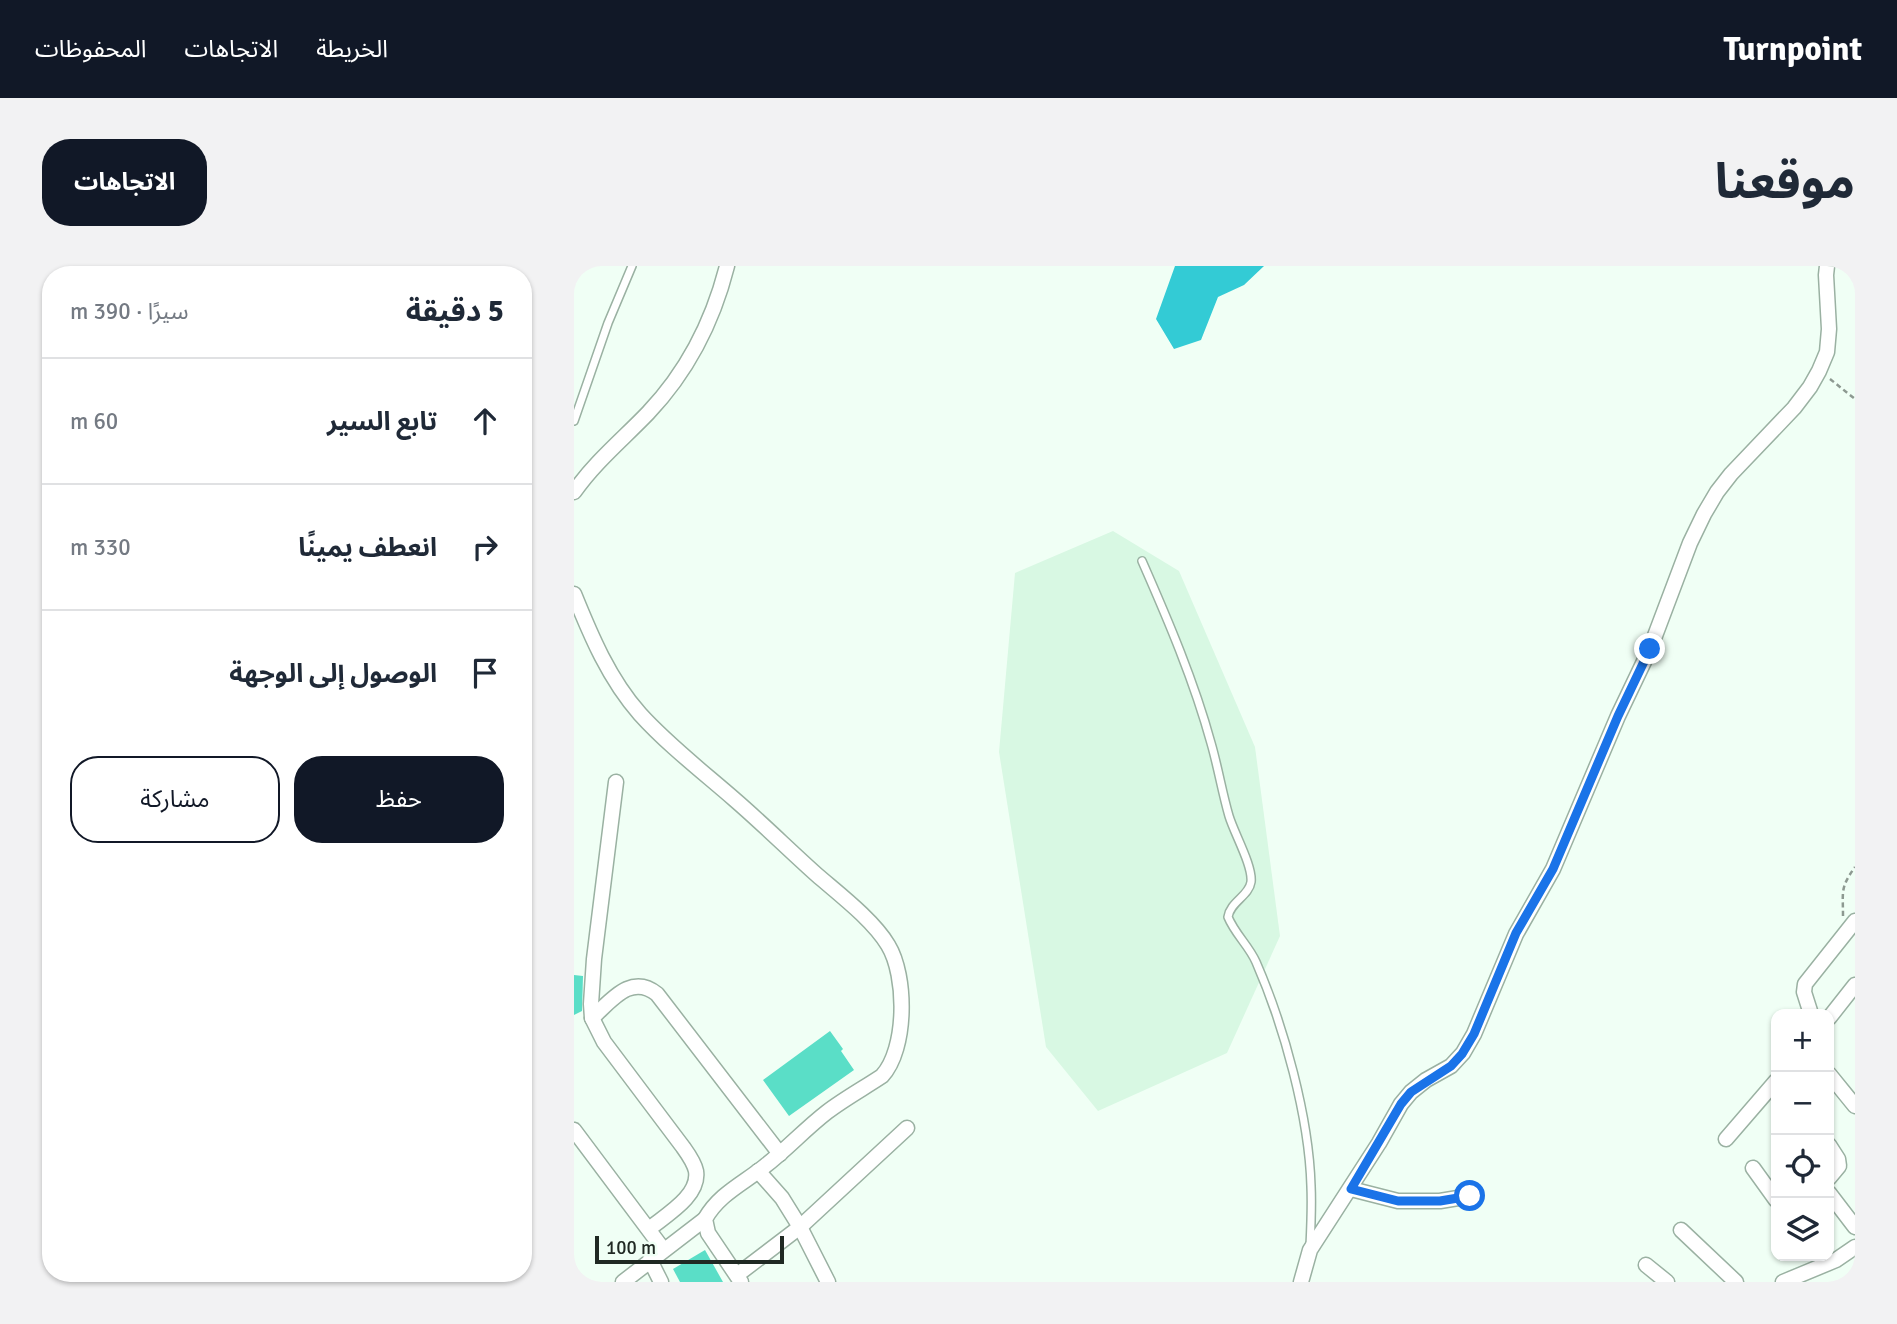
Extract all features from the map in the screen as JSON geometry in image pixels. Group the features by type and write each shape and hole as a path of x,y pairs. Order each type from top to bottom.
{"street":[{"path":"574,492 603,457 648,412 682,370 710,317 727,266"},
{"path":"1301,1282 1310,1251 1351,1189 1401,1104 1411,1092 1451,1066 1468,1044 1516,933 1553,869 1618,716 1650,649 1690,543 1704,514 1731,474 1794,408 1819,371 1827,352 1829,329 1826,275 1828,266"},
{"path":"574,594 608,667 638,712 850,905 887,944 897,962 900,976 900,1018 895,1053 882,1076 827,1112 780,1154 734,1187 709,1211 705,1219 623,1282"},
{"path":"616,782 594,959 592,1018 604,1042 683,1147 696,1171 695,1187 689,1196 649,1228"},
{"path":"1809,1009 1804,992 1805,984 1855,921"},
{"path":"592,1018 625,989 633,986 649,988 657,994 780,1154"},
{"path":"1834,1012 1854,990"},
{"path":"1834,1080 1855,1106"},
{"path":"1726,1139 1771,1087"},
{"path":"705,1219 708,1233 739,1278 800,1227 907,1128"},
{"path":"574,1130 663,1249"},
{"path":"1834,1153 1839,1166 1834,1172"},
{"path":"1753,1168 1775,1198"},
{"path":"758,1171 782,1198 828,1282"},
{"path":"1351,1189 1398,1201 1440,1201 1470,1196"},
{"path":"1833,1198 1855,1227"},
{"path":"1681,1230 1736,1282"},
{"path":"1783,1282 1836,1260 1855,1247"},
{"path":"650,1260 661,1282"},
{"path":"1646,1265 1667,1282"}],"lane":[{"path":"574,421 629,267"},
{"path":"1142,561 1169,621 1189,678 1211,741 1229,818 1250,869 1249,887 1232,907 1228,917 1247,945 1259,971 1282,1034 1295,1085 1307,1141 1311,1186 1310,1251"}],"path":[{"path":"1819,371 1855,399"},
{"path":"1843,936 1842,892 1855,867"}],"shaded area":[{"path":"1113,531 1179,571 1255,747 1280,936 1227,1053 1098,1111 1046,1047 999,752 1015,573"}],"water":[{"path":"1175,266 1264,266 1244,285 1218,297 1201,340 1174,349 1156,319"}],"building":[{"path":"574,975 583,976 582,1011 574,1015"},
{"path":"830,1031 854,1070 789,1116 763,1080"},
{"path":"705,1250 723,1282 680,1282 673,1269"}],"route":[{"path":"1470,1196 1440,1201 1398,1201 1351,1189 1401,1104 1426,1080 1451,1066 1474,1034 1516,933 1553,869 1618,716 1650,649"}]}
